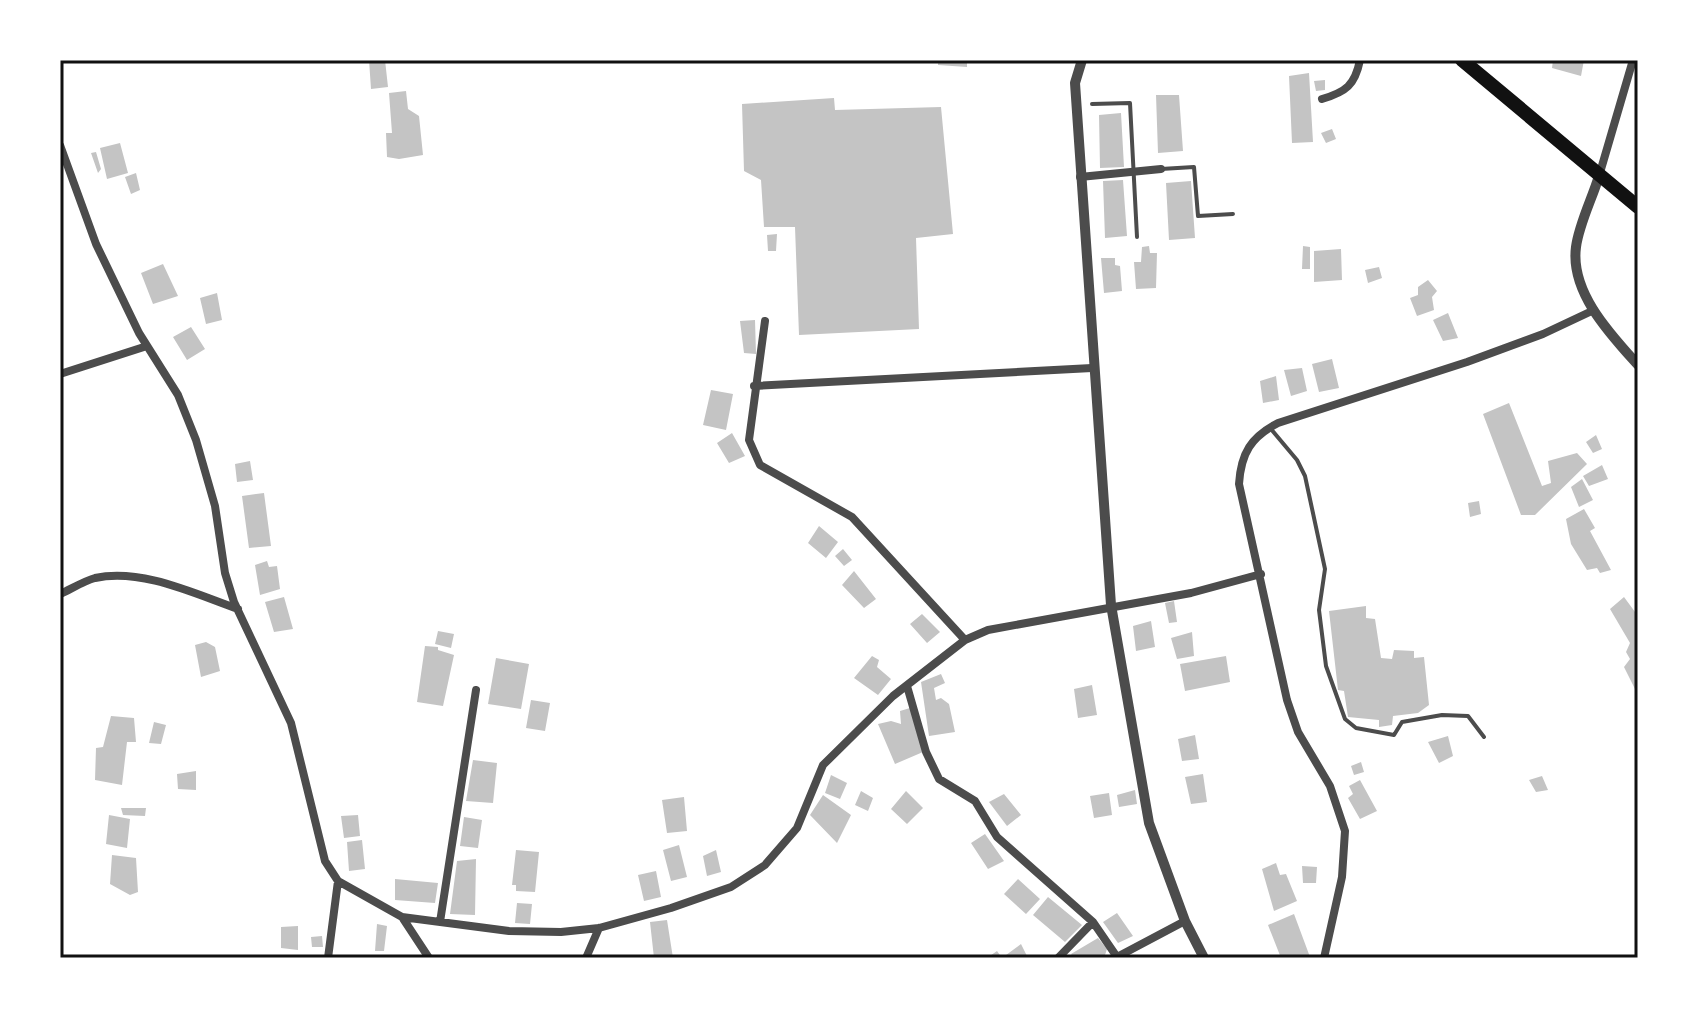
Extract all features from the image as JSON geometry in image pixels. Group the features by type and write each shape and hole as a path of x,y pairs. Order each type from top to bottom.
{"highway":[{"path":"1462,60 1638,207"}],"street":[{"path":"1082,60 1075,83 1080,177 1111,605 1149,823 1185,921 1204,958"},
{"path":"1322,99 1345,93 1357,78 1360,60"},
{"path":"1633,60 1576,246 1576,271 1594,310 1638,365"},
{"path":"60,145 96,244 147,346 178,395 196,440 215,506 225,573 238,609 291,723 325,861 338,881 402,917 509,931 561,932 599,928 731,887 765,865 797,828 823,765 907,686 965,640 988,630 1111,605 1191,593 1261,574"},
{"path":"1080,177 1161,169"},
{"path":"1324,958 1342,877 1345,831 1330,786 1298,732 1239,484 1240,461 1249,444 1270,427 1467,362 1543,334 1594,310"},
{"path":"765,321 749,440 760,465 852,517 965,640"},
{"path":"60,374 147,346"},
{"path":"754,386 1092,368"},
{"path":"60,594 95,578 123,578 170,585 238,609"},
{"path":"907,686 926,752 939,779 975,801 997,837 1093,922 1117,957 1185,921"},
{"path":"440,922 476,690"},
{"path":"328,958 338,881"},
{"path":"402,917 429,958"},
{"path":"1058,958 1093,922"},
{"path":"586,958 599,928"}],"lane":[{"path":"1092,104 1130,103 1137,237"},
{"path":"1161,169 1194,167 1198,216 1233,214"},
{"path":"1270,427 1297,460 1305,476 1325,569 1319,610 1326,666 1345,719 1356,728 1394,735 1402,722 1442,715 1468,716 1484,737"}],"building":[{"path":"369,60 385,60 388,87 371,89"},
{"path":"938,60 967,60 967,67 938,65"},
{"path":"1553,60 1584,60 1581,76 1552,68"},
{"path":"1309,73 1313,142 1292,143 1289,76"},
{"path":"1325,80 1325,90 1316,91 1314,81"},
{"path":"406,91 408,109 419,116 423,155 399,159 387,157 386,133 392,133 389,93"},
{"path":"1156,95 1179,95 1183,151 1158,153"},
{"path":"834,98 835,110 941,107 953,234 916,238 919,329 799,335 795,227 764,227 761,180 744,171 742,104"},
{"path":"1121,113 1124,167 1100,168 1099,115"},
{"path":"1332,129 1336,139 1326,143 1321,133"},
{"path":"120,143 128,173 107,179 100,148"},
{"path":"96,152 101,169 98,173 91,153"},
{"path":"136,173 140,190 131,194 125,177"},
{"path":"1123,180 1127,236 1105,238 1103,181"},
{"path":"1191,181 1195,238 1169,240 1166,183"},
{"path":"777,234 776,251 768,251 767,235"},
{"path":"1149,246 1150,253 1157,253 1156,288 1136,289 1134,262 1141,262 1142,247"},
{"path":"1303,246 1310,247 1310,269 1302,269"},
{"path":"1341,249 1342,280 1314,282 1314,251"},
{"path":"1101,258 1115,258 1115,265 1120,266 1122,291 1104,293"},
{"path":"163,264 178,296 153,304 141,273"},
{"path":"1379,267 1382,278 1368,283 1365,270"},
{"path":"1428,280 1437,291 1432,297 1434,310 1417,316 1410,298 1418,295 1418,287"},
{"path":"217,293 222,320 206,324 200,298"},
{"path":"1448,313 1458,338 1443,341 1433,320"},
{"path":"755,320 756,354 744,353 740,321"},
{"path":"191,327 205,349 187,360 173,337"},
{"path":"1332,359 1339,388 1319,392 1312,364"},
{"path":"1302,368 1307,391 1291,396 1284,370"},
{"path":"1276,376 1279,400 1263,403 1260,381"},
{"path":"711,390 733,394 726,430 703,425"},
{"path":"1509,403 1542,486 1551,483 1548,461 1577,453 1587,464 1535,515 1521,515 1483,414"},
{"path":"732,433 745,456 729,463 717,443"},
{"path":"1596,435 1602,449 1593,453 1586,442"},
{"path":"250,461 253,480 237,482 235,464"},
{"path":"1602,465 1608,479 1589,486 1583,476"},
{"path":"1582,479 1593,500 1579,507 1571,487"},
{"path":"264,493 271,546 249,548 242,496"},
{"path":"1479,501 1481,514 1470,517 1468,503"},
{"path":"1584,509 1595,528 1590,531 1611,570 1600,573 1597,568 1587,570 1571,544 1566,519"},
{"path":"819,526 838,542 826,558 808,543"},
{"path":"843,549 852,560 844,566 835,556"},
{"path":"267,561 269,567 277,566 280,589 260,595 255,565"},
{"path":"854,571 876,599 864,608 842,585"},
{"path":"284,597 293,629 274,632 265,602"},
{"path":"1624,597 1638,616 1638,695 1624,667 1630,659 1626,652 1630,643 1610,609"},
{"path":"1174,601 1177,622 1169,623 1165,603"},
{"path":"1366,606 1366,618 1375,619 1381,658 1392,659 1394,650 1414,651 1414,658 1424,657 1429,705 1418,713 1393,716 1392,725 1379,727 1379,720 1348,717 1344,691 1338,690 1329,611"},
{"path":"922,614 940,632 927,643 910,624"},
{"path":"1151,621 1155,647 1136,651 1133,626"},
{"path":"438,631 454,634 451,648 435,644"},
{"path":"1192,632 1194,656 1177,659 1171,638"},
{"path":"206,642 215,647 220,671 201,677 195,645"},
{"path":"425,646 438,647 438,650 454,655 443,706 417,702"},
{"path":"872,656 879,660 877,667 891,679 878,695 854,678"},
{"path":"1226,656 1230,682 1185,691 1180,664"},
{"path":"496,658 529,664 521,709 488,704"},
{"path":"941,674 945,683 934,688 936,700 941,698 949,704 955,732 929,736 921,682"},
{"path":"1092,685 1097,715 1078,718 1074,689"},
{"path":"531,700 550,703 545,731 526,728"},
{"path":"910,708 923,752 895,764 878,724 891,721 901,724 900,711"},
{"path":"111,716 134,718 136,742 127,742 122,785 95,780 96,748 103,747"},
{"path":"154,722 166,725 161,744 149,743"},
{"path":"1195,735 1199,759 1182,761 1178,739"},
{"path":"1448,736 1453,756 1439,763 1428,742"},
{"path":"473,760 497,763 493,803 466,801"},
{"path":"1361,762 1364,772 1354,775 1351,766"},
{"path":"196,771 196,790 178,789 177,774"},
{"path":"1203,774 1207,802 1191,804 1185,777"},
{"path":"831,775 847,783 840,799 825,793"},
{"path":"1542,776 1548,790 1536,792 1529,780"},
{"path":"1360,780 1377,811 1360,819 1348,798 1353,794 1349,786"},
{"path":"1135,790 1137,804 1119,807 1117,795"},
{"path":"861,791 873,798 868,811 855,805"},
{"path":"906,791 923,808 907,824 891,809"},
{"path":"1109,793 1112,815 1094,818 1090,796"},
{"path":"1004,794 1021,815 1007,826 989,802"},
{"path":"823,795 851,815 837,843 810,815"},
{"path":"684,797 687,831 667,833 662,800"},
{"path":"121,808 146,808 145,816 123,815"},
{"path":"109,815 130,819 127,848 106,844"},
{"path":"358,815 360,836 344,838 341,816"},
{"path":"464,817 482,820 478,848 460,846"},
{"path":"985,834 1004,861 988,869 971,843"},
{"path":"362,840 365,869 349,871 347,842"},
{"path":"679,845 687,877 671,881 663,850"},
{"path":"516,850 539,852 535,892 516,891 516,885 512,885"},
{"path":"716,850 721,872 707,876 703,856"},
{"path":"112,855 136,858 138,892 130,895 110,884"},
{"path":"476,859 475,915 450,914 457,861"},
{"path":"1276,863 1280,875 1286,874 1297,901 1274,911 1262,869"},
{"path":"1302,866 1317,867 1316,883 1303,883"},
{"path":"656,871 661,897 644,901 638,875"},
{"path":"395,879 438,883 435,903 395,900"},
{"path":"1018,879 1040,899 1026,914 1004,894"},
{"path":"1048,897 1082,925 1065,942 1033,915"},
{"path":"517,903 532,904 530,924 515,923"},
{"path":"1117,913 1133,936 1118,943 1103,922"},
{"path":"1294,914 1310,957 1281,958 1268,925"},
{"path":"667,920 673,958 654,958 650,922"},
{"path":"377,924 387,926 384,951 375,951"},
{"path":"298,926 298,950 281,948 281,927"},
{"path":"322,936 323,947 312,947 311,937"},
{"path":"1098,938 1107,949 1104,958 1074,958 1071,954"},
{"path":"1021,944 1028,958 1002,958"},
{"path":"997,951 1002,958 987,958"}]}
